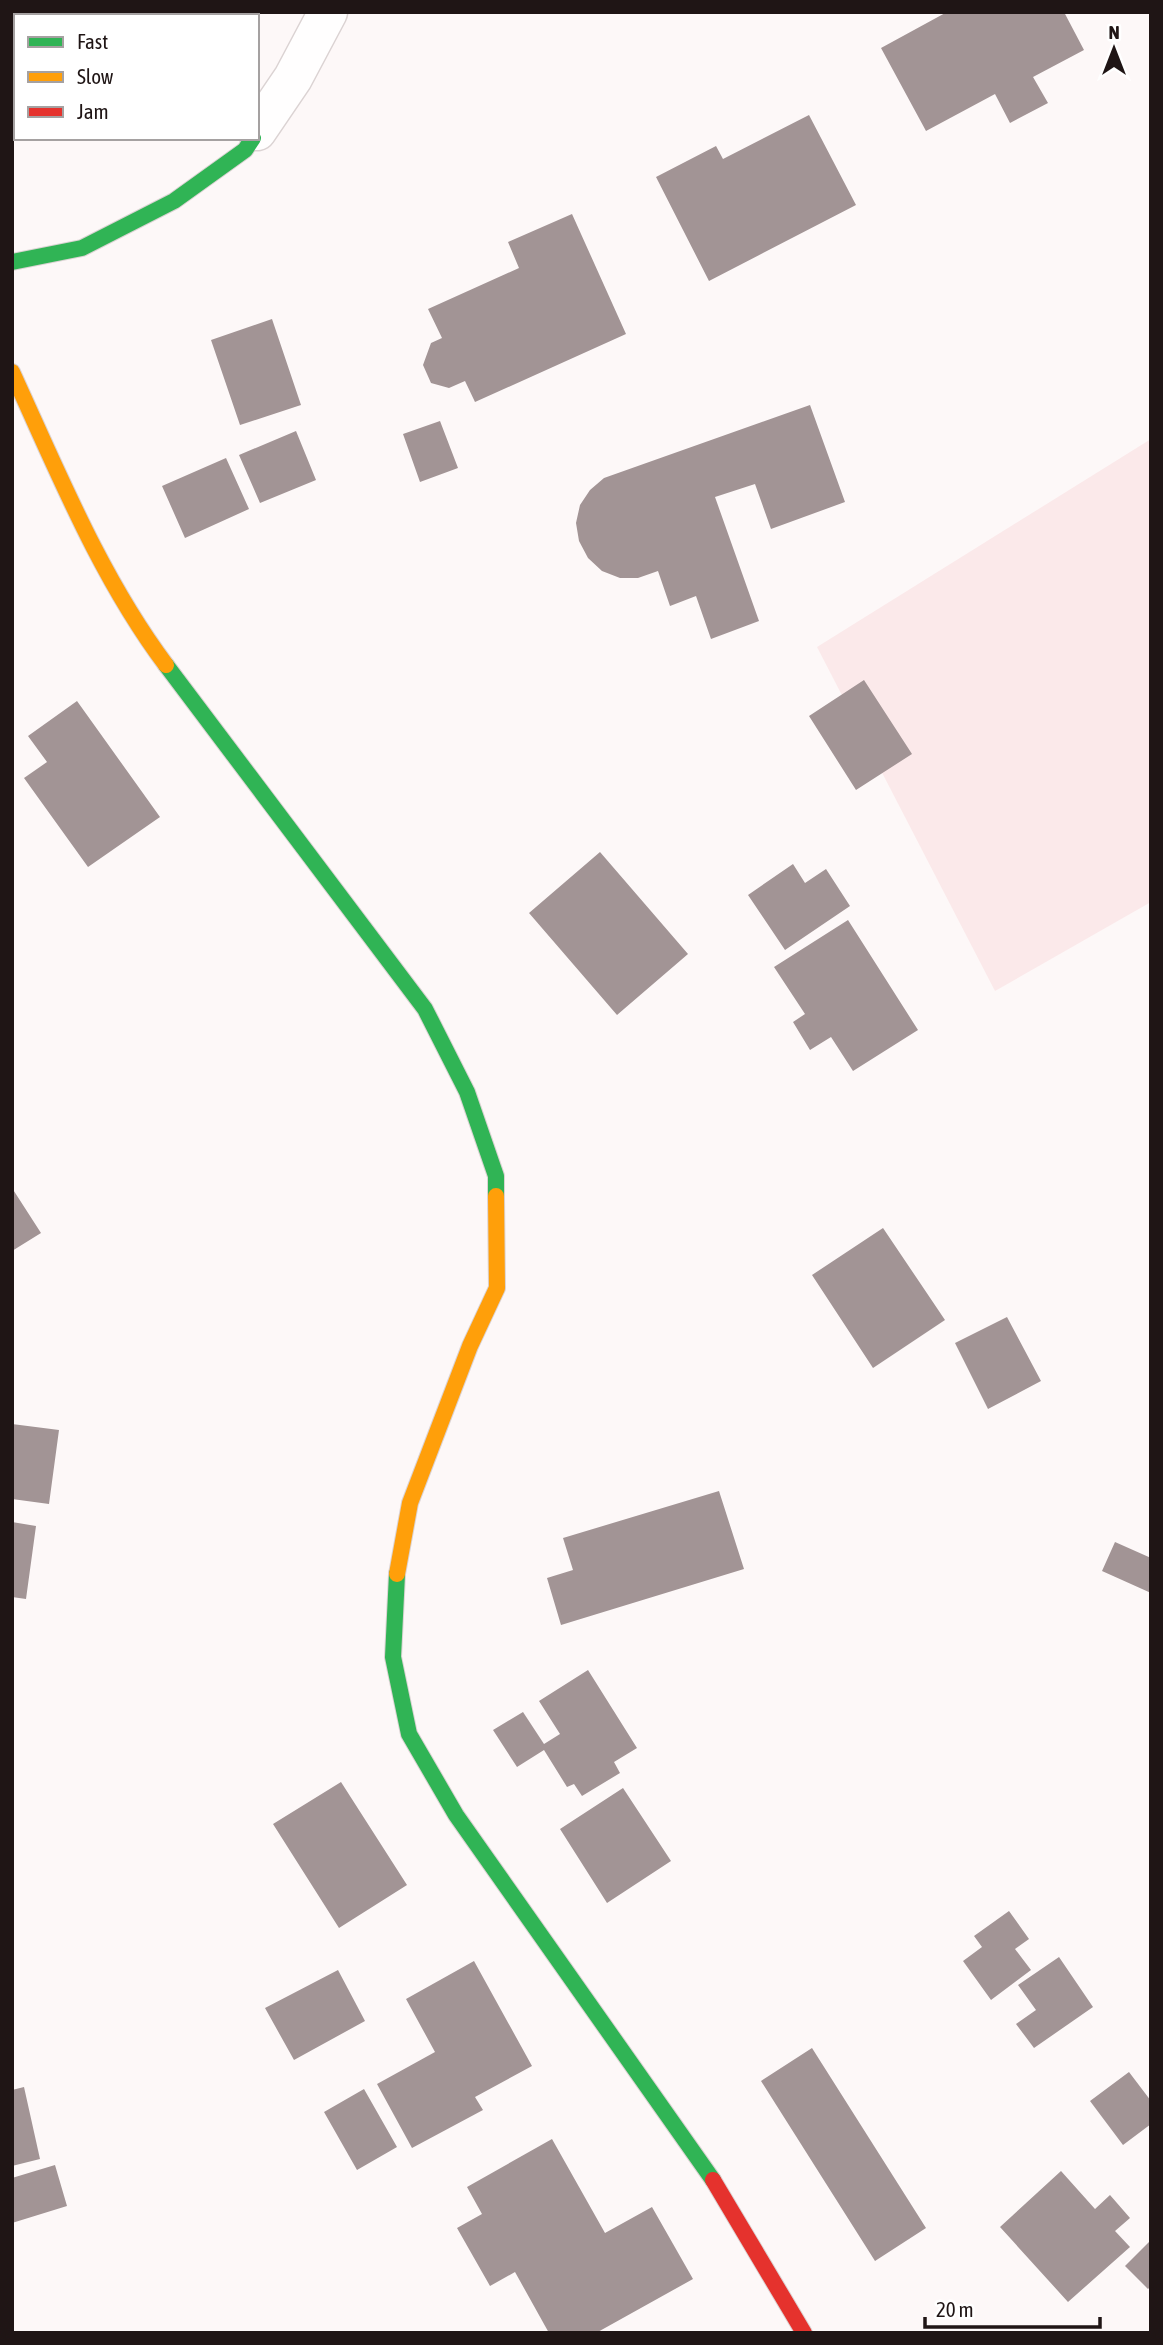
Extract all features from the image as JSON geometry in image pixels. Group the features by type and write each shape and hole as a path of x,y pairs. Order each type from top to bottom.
{"street":[{"path":"259,128 293,78 328,12"},
{"path":"12,262 82,248 174,201 245,150 252,140"},
{"path":"12,372 93,547 142,633 425,1009 467,1092 496,1176 497,1288 470,1346 410,1503 394,1593 393,1657 409,1734 456,1815 724,2196 804,2333"}],"shaded area":[{"path":"1151,439 1151,902 995,991 817,647"}],"building":[{"path":"947,12 1064,12 1084,50 1033,77 1048,103 1010,123 995,94 926,131 881,48"},
{"path":"809,115 856,205 709,281 656,177 716,146 723,159"},
{"path":"572,214 626,334 475,402 465,381 449,388 431,383 423,365 431,343 442,338 428,309 519,268 508,242"},
{"path":"272,319 301,405 240,425 211,340"},
{"path":"810,405 845,502 771,529 755,484 715,497 759,621 711,639 696,596 670,606 658,571 638,578 620,578 602,571 588,558 579,541 576,523 580,505 590,490 604,478"},
{"path":"440,421 458,468 420,482 403,434"},
{"path":"296,431 316,480 260,503 239,455"},
{"path":"226,458 249,509 185,538 162,486"},
{"path":"864,680 912,754 856,790 809,716"},
{"path":"77,701 160,817 88,867 24,778 47,762 28,736"},
{"path":"600,852 688,954 617,1015 529,913"},
{"path":"793,864 805,883 826,869 850,906 785,950 748,895"},
{"path":"848,920 918,1030 853,1071 831,1037 810,1050 793,1022 805,1014 774,967"},
{"path":"12,1188 41,1233 12,1251"},
{"path":"883,1228 945,1320 873,1368 812,1275"},
{"path":"1007,1317 1041,1381 988,1409 955,1343"},
{"path":"12,1424 59,1430 49,1504 12,1499"},
{"path":"719,1491 744,1569 561,1625 547,1578 573,1570 563,1538"},
{"path":"12,1522 36,1526 26,1599 12,1597"},
{"path":"1115,1542 1151,1558 1151,1593 1102,1571"},
{"path":"588,1670 637,1748 614,1762 620,1773 582,1796 574,1784 567,1787 544,1750 517,1767 493,1730 523,1712 544,1744 560,1734 539,1701"},
{"path":"341,1782 407,1885 339,1928 273,1824"},
{"path":"623,1788 671,1861 607,1903 560,1829"},
{"path":"1009,1911 1029,1939 1015,1949 1031,1970 991,2000 963,1961 982,1947 974,1936"},
{"path":"1059,1957 1093,2007 1034,2048 1016,2024 1036,2010 1018,1985"},
{"path":"474,1961 532,2066 475,2097 483,2110 412,2148 377,2084 435,2052 406,1999"},
{"path":"338,1970 365,2021 294,2060 265,2008"},
{"path":"812,2048 926,2228 875,2261 761,2081"},
{"path":"1129,2072 1151,2101 1151,2124 1123,2145 1090,2101"},
{"path":"24,2087 40,2159 12,2166 12,2090"},
{"path":"364,2089 397,2147 357,2170 324,2112"},
{"path":"552,2139 605,2233 652,2207 693,2279 596,2333 549,2333 515,2272 490,2286 457,2228 482,2214 467,2187"},
{"path":"55,2165 67,2206 12,2223 12,2178"},
{"path":"1061,2171 1095,2209 1110,2195 1130,2218 1115,2231 1130,2247 1068,2302 1000,2227"},
{"path":"1151,2240 1151,2286 1148,2289 1125,2266"}],"traffic: fast":[{"path":"12,262 82,248 174,201 245,150 252,140"},
{"path":"166,665 425,1009 467,1092 496,1176 496,1196"},
{"path":"397,1574 393,1657 409,1734 456,1815 713,2180"}],"traffic: slow":[{"path":"12,372 100,560 142,631 166,665"},
{"path":"397,1574 410,1503 470,1346 497,1288 496,1196"}],"traffic: jam":[{"path":"713,2180 804,2333"}]}
